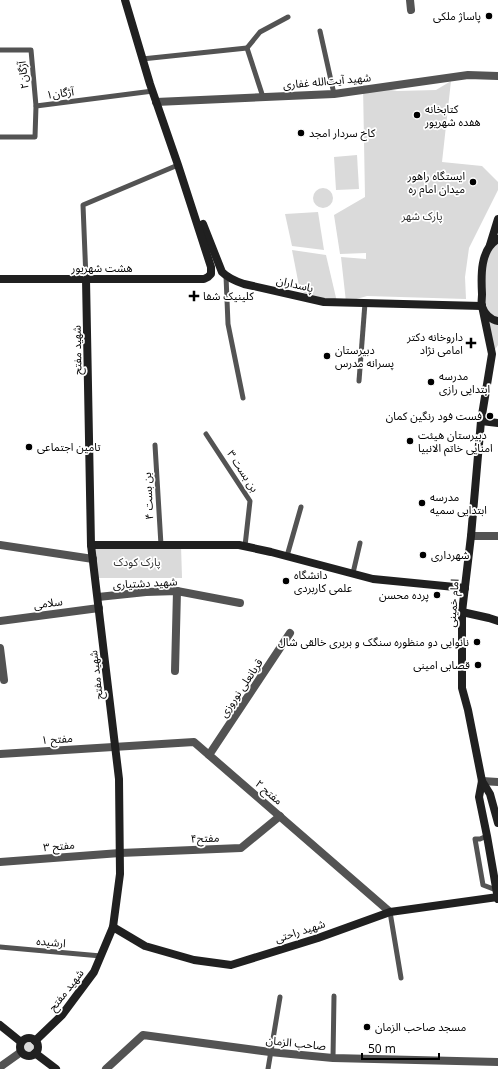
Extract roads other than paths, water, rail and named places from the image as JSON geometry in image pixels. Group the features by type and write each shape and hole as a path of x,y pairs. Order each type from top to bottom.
{"street":[{"path":"125,0 152,91 178,164 222,272 226,276"},
{"path":"410,0 411,10"},
{"name":"شهید آیت‌الله غفاری","path":"156,102 334,94 468,75 498,76"},
{"name":"هشت شهریور","path":"0,279 204,279 212,274 212,267 178,164"},
{"path":"489,246 498,219"},
{"path":"489,246 498,239"},
{"name":"امام خمینی","path":"489,246 482,267 482,306 492,354 481,421 471,536 462,612 462,688 468,710 482,781 490,794 498,823"},
{"name":"پاسداران","path":"226,276 244,284 324,302 482,306"},
{"name":"شهید مفتح","path":"35,1041 62,1014 94,972 113,927 120,874 119,779 91,545 86,279"},
{"path":"482,306 486,314 498,321"},
{"name":"امام خمینی","path":"492,354 498,345"},
{"path":"481,421 498,423"},
{"path":"471,536 498,536"},
{"path":"91,545 207,544 244,546 373,579 465,588"},
{"path":"0,545 93,559"},
{"path":"175,671 177,591"},
{"name":"شهید دشتیاری","path":"98,598 146,592 177,591 240,603"},
{"name":"سلامی","path":"0,621 99,608"},
{"path":"462,612 498,621"},
{"name":"قربانعلی نوروزی","path":"209,754 290,633"},
{"path":"0,648 4,680"},
{"name":"مفتح ۲","path":"115,746 194,742 390,912"},
{"name":"مفتح ۱","path":"0,754 115,746"},
{"path":"482,781 498,782"},
{"name":"امام خمینی","path":"482,781 479,797 497,895"},
{"name":"مفتح۴","path":"120,852 241,848 280,816"},
{"name":"مفتح ۳","path":"0,862 120,852"},
{"name":"شهید راحتی","path":"113,927 145,946 194,960 231,964 318,938 390,912 497,895"},
{"path":"0,1024 22,1042"},
{"name":"صاحب الزمان","path":"106,1069 143,1035 270,1052 333,1058 498,1062"},
{"path":"29,1038 35,1041 37,1049 35,1053 29,1056 21,1052 20,1047 22,1042 29,1038"},
{"path":"0,1066 21,1052"},
{"path":"35,1053 56,1069"}],"lane":[{"path":"142,59 248,48 260,32 288,17"},
{"path":"320,31 334,94"},
{"path":"248,48 263,97"},
{"name":"۲آژگان","path":"0,50 31,50 36,106"},
{"name":"۱آژگان","path":"0,138 35,138 36,106 152,91"},
{"path":"86,279 83,205 178,164"},
{"path":"226,276 228,324 243,398"},
{"path":"358,381 364,303"},
{"name":"بن بست ۳","path":"206,434 250,501 244,546"},
{"name":"بن بست ۴","path":"155,445 161,545"},
{"path":"287,556 301,507"},
{"path":"353,573 360,542"},
{"path":"487,836 480,839 475,839 483,885 497,895"},
{"path":"390,912 401,978"},
{"name":"ارشیده","path":"0,947 101,956"},
{"path":"333,1058 334,996"},
{"path":"268,1069 280,997"}],"place":[{"name":"پاساژ ملکی","path":"489,16"},
{"name":"کتابخانه هفده شهریور","path":"417,115"},
{"name":"کاخ سردار امجد","path":"301,133"},
{"name":"ایستگاه راهور میدان امام ره","path":"473,182"},
{"name":"کلینیک شفا","path":"194,296"},
{"name":"داروخانه دکتر امامی نژاد","path":"471,343"},
{"name":"دبیرستان پسرانه مدرس","path":"327,356"},
{"name":"مدرسه ابتدایی رازی","path":"431,382"},
{"name":"فست فود رنگین کمان","path":"490,416"},
{"name":"دبیرستان هیئت امنایی خاتم الانبیا","path":"410,441"},
{"name":"تامین اجتماعی","path":"29,447"},
{"name":"مدرسه ابتدایی سمیه","path":"422,503"},
{"name":"شهرداری","path":"423,555"},
{"name":"دانشگاه علمی کاربردی","path":"286,581"},
{"name":"پرده محسن","path":"437,595"},
{"name":"نانوایی دو منظوره سنگک و بربری خالقی شال","path":"477,642"},
{"name":"قصابی امینی","path":"478,665"},
{"name":"مسجد صاحب الزمان","path":"367,1027"}],"park label":[{"name":"پارک شهر","path":"422,216"},
{"name":"پارک کودک","path":"137,562"}]}
